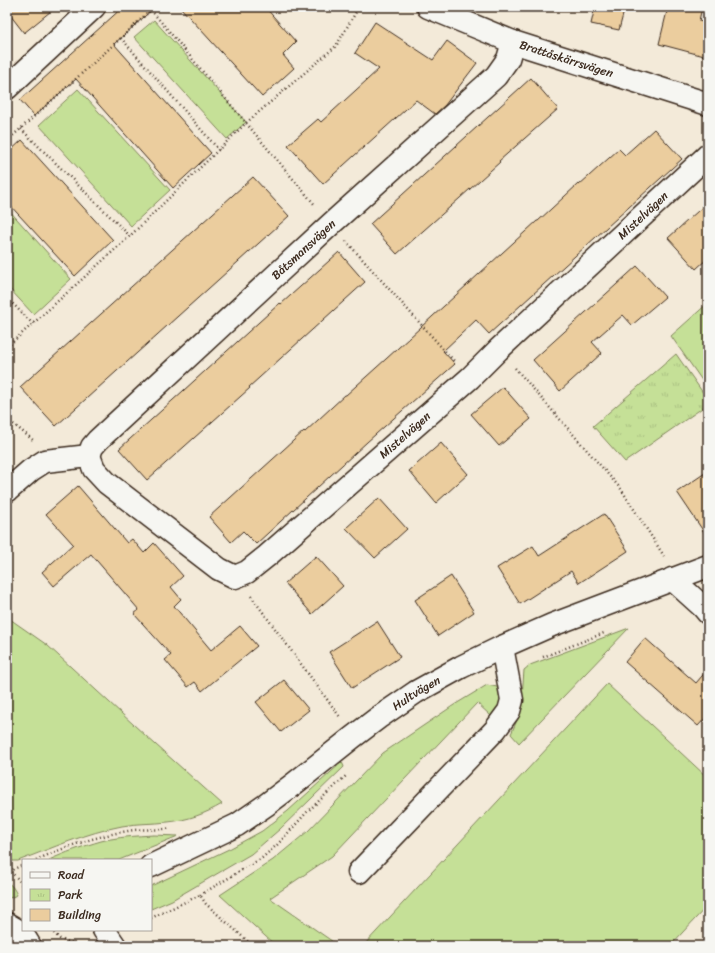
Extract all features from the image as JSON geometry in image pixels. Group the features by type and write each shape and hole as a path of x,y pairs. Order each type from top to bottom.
{"street":[{"path":"7,88 94,7"},
{"name":"Brattåskärrsvägen","path":"428,7 513,42 708,104"},
{"name":"Båtsmansvägen","path":"89,456 92,447 98,440 331,224 496,76 508,59 513,42"},
{"name":"Mistelvägen","path":"235,577 247,572 267,556 470,378 498,350 708,155"},
{"path":"7,491 31,470 45,461 89,456 94,469 107,483 219,569 235,577"},
{"name":"Hultvägen","path":"152,866 237,825 295,783 378,718 416,692 502,647 552,625 708,566"},
{"path":"672,579 708,613"},
{"path":"359,872 489,736 509,712 512,700 502,647"},
{"path":"105,931 115,946"}],"path":[{"path":"7,141 154,7"},
{"path":"7,347 130,236 246,123 336,46 359,7"},
{"path":"151,10 331,224 470,378"},
{"path":"121,38 219,150"},
{"path":"21,129 130,236"},
{"path":"7,298 33,324"},
{"path":"498,350 621,489 664,557 672,579"},
{"path":"235,577 251,596 344,722 353,737"},
{"path":"507,672 611,630"},
{"path":"152,918 200,895 262,858 351,771"},
{"path":"22,866 8,871 22,885"},
{"path":"200,895 206,904 253,946"},
{"path":"53,931 60,939 81,946"}],"green space":[{"path":"154,20 246,122 227,139 134,37"},
{"path":"78,89 170,190 131,226 39,125"},
{"path":"7,208 71,279 33,314 7,286"},
{"path":"708,303 708,389 671,336"},
{"path":"676,354 708,400 708,404 625,462 593,426"},
{"path":"7,617 47,645 222,804 203,814 189,818 168,822 128,825 109,829 69,841 18,861 10,861 7,859"},
{"path":"629,628 519,743 511,734 521,711 524,670 530,665"},
{"path":"607,684 708,778 708,905 670,946 363,946"},
{"path":"487,685 497,687 501,696 501,703 491,716 477,703 332,856 270,898 339,946 276,946 220,895 273,860 308,831 383,753 454,705"},
{"path":"342,762 344,767 280,829 251,854 172,900 152,909 152,886 231,848 262,831 288,811"},
{"path":"154,835 178,836 121,859 52,859 101,841"},
{"path":"7,882 17,895 7,899"}],"building":[{"path":"7,7 56,7 24,33 7,11"},
{"path":"123,7 155,7 114,44 211,153 173,188 76,79 34,116 20,100"},
{"path":"180,7 265,7 296,42 283,55 294,68 262,97"},
{"path":"595,7 625,7 619,30 591,24"},
{"path":"668,7 702,7 699,21 708,24 708,57 659,44"},
{"path":"375,22 433,60 447,41 477,63 445,105 435,114 416,100 323,184 288,145 318,119 321,122 379,69 355,53"},
{"path":"531,78 558,109 397,254 370,224"},
{"path":"654,129 682,159 489,334 476,320 443,351 455,364 256,544 243,531 231,542 209,517 386,359 578,184 579,185 619,149 625,155"},
{"path":"22,140 113,240 75,276 7,202 7,154"},
{"path":"253,177 289,216 56,426 20,387"},
{"path":"708,202 708,258 696,269 668,238"},
{"path":"339,252 365,282 147,480 119,449 280,303 281,304"},
{"path":"637,266 665,297 632,325 623,315 592,342 602,353 560,391 533,360"},
{"path":"503,387 531,419 499,446 471,414"},
{"path":"441,443 468,474 436,503 409,471"},
{"path":"708,471 708,538 677,492"},
{"path":"78,486 127,543 132,539 144,553 154,543 183,576 171,587 181,599 174,606 211,650 240,626 257,646 202,691 195,682 188,687 165,660 171,655 134,614 139,610 91,554 54,586 42,572 73,544 46,514"},
{"path":"379,498 407,529 375,558 346,528"},
{"path":"604,514 628,551 579,583 571,571 520,604 497,568 533,546 539,556"},
{"path":"316,556 343,586 312,614 285,583"},
{"path":"451,576 474,612 438,636 415,600"},
{"path":"377,621 400,657 352,688 329,652"},
{"path":"645,638 696,683 708,669 708,715 698,726 625,662"},
{"path":"284,680 309,710 281,732 256,702"}]}
